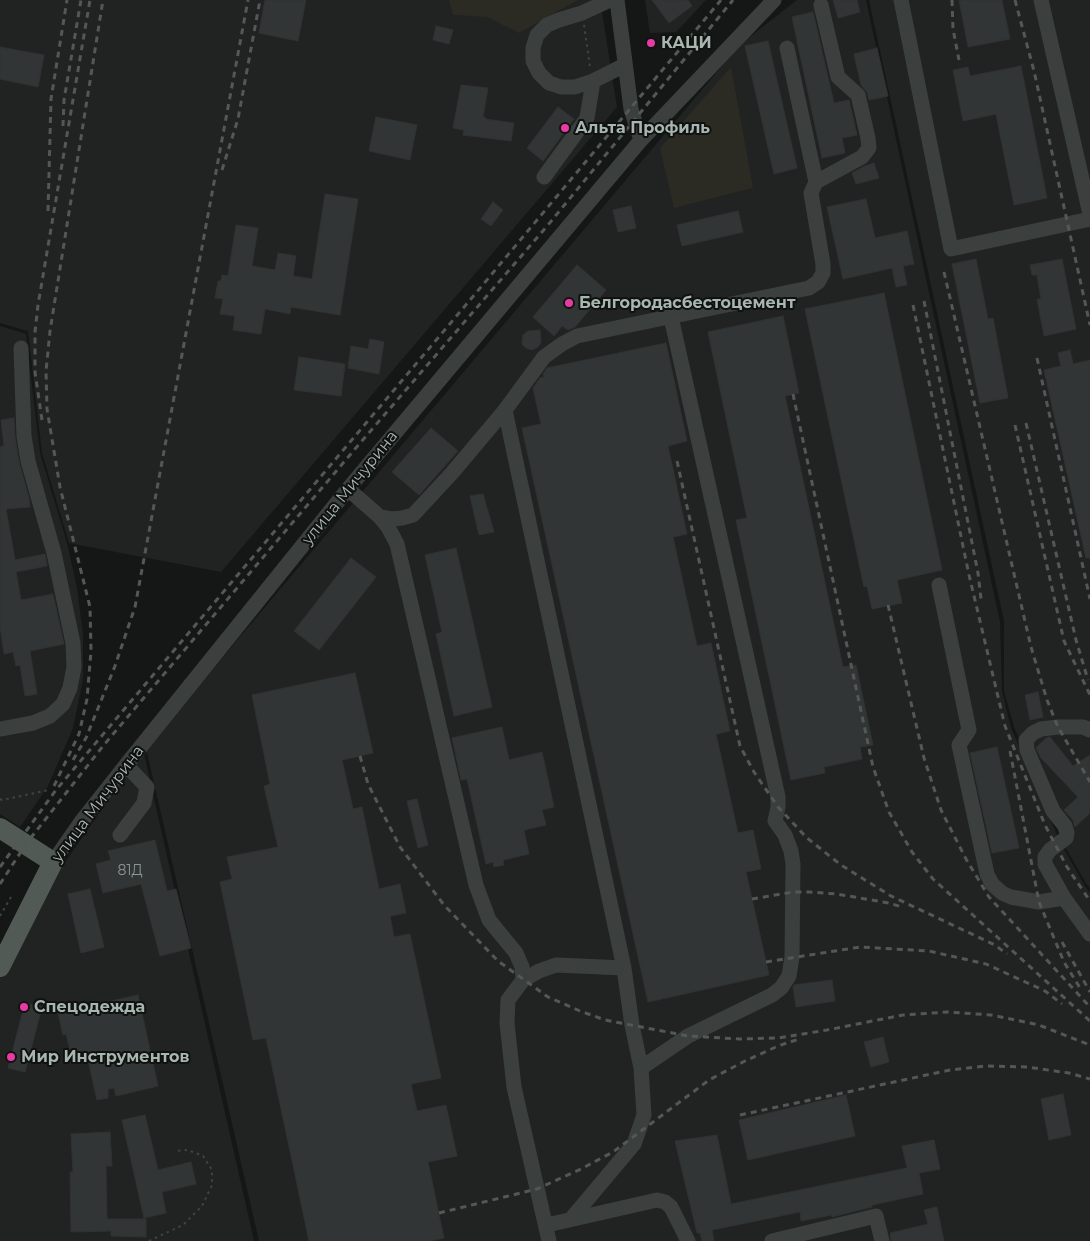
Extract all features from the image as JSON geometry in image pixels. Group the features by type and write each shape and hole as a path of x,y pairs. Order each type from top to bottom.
{"main road":[{"path":"0,828 53,862"},
{"name":"улица Мичурина","path":"0,967 53,862"}],"street":[{"path":"610,0 582,14 546,25 537,35 533,48 533,61 539,74 549,83 561,87 575,87 593,81 625,65"},
{"path":"617,0 631,109 641,140"},
{"name":"улица Мичурина","path":"53,862 126,764 348,489 641,140 774,0"},
{"path":"901,0 951,249 1090,219"},
{"path":"1041,0 1090,214"},
{"path":"816,182 862,157 869,148 858,95 838,77 821,4"},
{"path":"380,517 392,519 413,515 452,473 505,410 544,357 562,344 577,336 809,288 818,282 823,273 823,264 811,193 816,182 787,48"},
{"path":"544,177 587,118 593,81"},
{"path":"641,1068 688,1036 772,995 781,988 789,976 792,957 793,864 784,835 775,821 778,807 776,789 671,317"},
{"path":"0,729 33,723 50,716 63,704 70,688 74,666 73,643 54,553 28,461 24,436 21,348"},
{"path":"505,410 624,968 632,1025 641,1068 644,1116 634,1144 571,1219"},
{"path":"348,489 380,517 397,544 476,885 489,920 516,953 522,967 523,980"},
{"path":"938,585 969,730 959,745 987,874 992,884 1002,893 1012,897 1039,902 1064,898"},
{"path":"1090,730 1083,727 1058,727 1033,733 1026,740 1027,750 1054,811 1065,826 1067,833 1066,838 1050,850 1045,857 1045,864 1064,898 1090,934"},
{"path":"120,835 144,803 147,787 126,764"},
{"path":"550,1241 514,1087 507,1023 508,1000 523,980 538,971 556,965 624,968"},
{"path":"547,1225 657,1200 665,1202 671,1207 688,1241"},
{"path":"772,1241 793,1239 876,1216 882,1241"}],"path":[{"path":"582,14 593,81"},
{"path":"0,799 49,790"},
{"path":"0,916 11,897"},
{"path":"149,1241 183,1225 202,1206 212,1185 212,1170 203,1156 188,1150 176,1151"}],"shaded area":[{"path":"0,0 600,0 617,107 221,572 69,543 42,453 28,331 0,323"},
{"path":"449,0 578,0 519,33 487,17 453,15"},
{"path":"645,0 706,0 676,32 650,33"},
{"path":"797,0 866,0 1000,622 1002,691 1011,728 1060,842 1090,893 1090,1241 259,1241 146,748 723,65 746,40"},
{"path":"869,0 1090,0 1090,888 1063,843 1014,727 1004,691 1004,621"},
{"path":"731,67 753,188 674,208 660,148"},
{"path":"0,326 26,334 40,453 67,543 77,588 83,635 83,679 73,728 48,786 20,827 0,814"},
{"path":"143,750 254,1241 0,1241 0,978 59,871"}],"building":[{"path":"265,0 306,0 298,41 259,33"},
{"path":"652,0 688,0 692,6 669,23"},
{"path":"833,0 857,0 860,12 838,18"},
{"path":"959,0 1002,0 1010,39 968,47"},
{"path":"813,12 834,103 849,100 857,135 842,138 845,153 822,158 792,17"},
{"path":"436,26 453,30 449,44 433,40"},
{"path":"768,41 797,168 774,174 745,46"},
{"path":"0,47 44,55 38,87 0,79"},
{"path":"877,48 888,96 869,100 867,92 861,85 854,54"},
{"path":"1021,66 1047,198 1014,205 996,114 963,121 953,70 968,67 970,76"},
{"path":"461,85 488,88 483,117 485,119 514,123 511,141 463,135 464,130 453,128"},
{"path":"558,107 574,119 543,161 527,148"},
{"path":"376,117 417,125 410,160 369,151"},
{"path":"874,163 879,178 856,184 852,173"},
{"path":"325,194 358,199 340,315 291,307 290,314 265,309 261,334 233,330 235,316 220,314 223,299 215,298 218,281 221,281 222,275 228,276 236,225 258,228 252,266 275,270 278,253 296,256 293,276 312,279"},
{"path":"866,199 875,238 907,231 914,264 903,266 907,285 896,287 892,268 843,279 827,207"},
{"path":"493,202 503,210 491,226 481,219"},
{"path":"631,206 636,228 618,232 613,210"},
{"path":"738,211 743,232 682,246 677,225"},
{"path":"976,259 988,319 993,318 1008,398 980,403 952,264"},
{"path":"1062,259 1076,329 1044,336 1037,299 1041,299 1037,275 1032,275 1030,265"},
{"name":"Белгородасбестоцемент","path":"577,265 606,290 575,327 568,330 562,326 554,336 533,317"},
{"path":"884,293 942,570 897,580 902,603 872,609 867,586 864,587 805,309"},
{"path":"783,316 799,393 785,396 843,667 856,665 873,745 860,747 862,759 824,767 825,773 791,780 736,520 747,518 708,332"},
{"path":"540,330 541,342 538,347 532,350 522,344 523,335 528,331"},
{"path":"370,339 384,342 379,374 348,368 351,346 368,349"},
{"path":"666,343 687,441 668,446 687,534 673,537 697,646 711,643 730,731 716,734 738,833 753,830 761,869 746,872 769,975 648,1002 522,428 541,424 533,388 540,378 544,377 543,374 547,368"},
{"path":"1070,350 1073,364 1090,360 1090,558 1086,558 1044,370 1061,366 1058,353"},
{"path":"299,357 345,364 341,396 294,390"},
{"path":"14,418 19,462 30,507 6,509 15,560 45,554 47,566 16,572 21,600 53,594 64,644 30,651 37,694 25,696 20,665 16,666 13,652 4,654 0,627 0,447 4,446 1,420"},
{"path":"431,428 458,451 419,495 392,472"},
{"path":"483,494 494,532 479,535 470,496"},
{"path":"456,548 492,707 454,716 436,634 442,632 425,555"},
{"path":"351,558 376,577 319,650 294,631"},
{"path":"355,673 373,753 342,760 353,809 362,807 379,889 400,884 406,913 390,916 394,937 410,934 441,1078 411,1084 417,1111 446,1105 457,1156 428,1162 444,1238 430,1241 309,1241 266,1038 253,1040 220,882 232,879 227,857 278,847 264,786 270,784 252,695"},
{"path":"1038,692 1043,717 1030,720 1025,695"},
{"path":"502,727 509,760 542,752 554,807 542,810 546,825 524,830 529,854 503,860 504,865 494,867 493,862 486,864 467,779 461,780 452,738"},
{"path":"1050,737 1073,766 1090,755 1090,813 1075,827 1073,820 1064,810 1078,797 1041,758 1036,748 1046,738"},
{"path":"997,747 1019,848 992,853 970,753"},
{"path":"417,799 428,845 418,848 407,801"},
{"path":"155,840 167,891 176,889 191,948 160,956 141,884 103,893 96,864 111,860 108,851"},
{"path":"90,889 104,947 81,953 68,894"},
{"path":"832,980 835,1001 796,1007 794,985"},
{"path":"138,995 158,1086 116,1096 114,1088 108,1089 108,1098 97,1100 86,1051 71,1054 66,1034 63,1035 58,1013"},
{"path":"25,1003 42,1007 25,1072 8,1068"},
{"path":"883,1037 889,1062 871,1067 864,1042"},
{"path":"1063,1094 1071,1135 1049,1140 1041,1099"},
{"path":"846,1095 855,1136 748,1160 739,1120"},
{"path":"145,1115 158,1170 191,1162 196,1184 162,1192 166,1213 144,1218 122,1120"},
{"path":"110,1132 112,1166 106,1166 107,1219 146,1219 146,1237 111,1236 111,1231 71,1232 70,1172 73,1172 71,1134"},
{"path":"717,1135 731,1204 907,1168 902,1146 934,1140 940,1169 919,1173 923,1194 872,1205 872,1207 832,1217 832,1215 801,1221 800,1212 712,1230 714,1241 702,1241 700,1233 697,1233 675,1141"},
{"path":"937,1207 944,1241 891,1241 890,1233 928,1224 924,1210"}],"railway":[{"path":"48,211 51,99 67,0"},
{"path":"63,126 64,100 81,0"},
{"path":"42,420 35,372 35,332 38,305 90,0"},
{"path":"54,786 79,734 87,699 91,651 90,607 60,487 47,409 46,371 50,331 103,0"},
{"path":"73,760 86,738 115,666 135,607 248,0"},
{"path":"222,170 238,119 260,0"},
{"path":"0,867 56,790 721,0"},
{"path":"0,884 26,844 103,746 548,225 733,0"},
{"path":"952,0 953,29 959,60"},
{"path":"1015,0 1034,71 1090,325"},
{"path":"944,272 1031,647 1047,700 1058,727 1090,782"},
{"path":"924,301 978,573 981,599"},
{"path":"913,305 969,575 1005,726 1045,825 1067,867 1090,901"},
{"path":"1037,358 1090,599"},
{"path":"793,394 873,767 889,812 912,852 933,879 1090,1021"},
{"path":"1026,423 1076,640 1088,680"},
{"path":"1015,425 1064,641 1090,695"},
{"path":"677,461 740,746 754,772 778,807 807,838 841,865 891,896 995,945 1007,954"},
{"path":"888,605 924,758 941,810 966,859 989,897 1090,1007"},
{"path":"1010,751 1039,902 1064,962 1080,988"},
{"path":"360,756 368,784 400,847 444,905 498,961 548,997 580,1011 605,1020 688,1036 740,1039 778,1038 903,1015 948,1012 991,1015 1039,1025 1090,1045"},
{"path":"752,899 793,892 809,892 837,894 902,907"},
{"path":"1062,942 1090,992"},
{"path":"766,962 860,947 929,951 986,964 1045,991 1062,1004"},
{"path":"439,1213 537,1189 581,1169 613,1152 709,1080 778,1046 799,1039"},
{"path":"740,1115 950,1070 986,1066 1027,1067 1069,1073 1090,1079"}],"place":[{"name":"КАЦИ","path":"651,43"},
{"name":"Альта Профиль","path":"565,128"},
{"name":"Белгородасбестоцемент","path":"569,303"},
{"name":"Спецодежда","path":"24,1007"},
{"name":"Мир Инструментов","path":"11,1057"}]}
